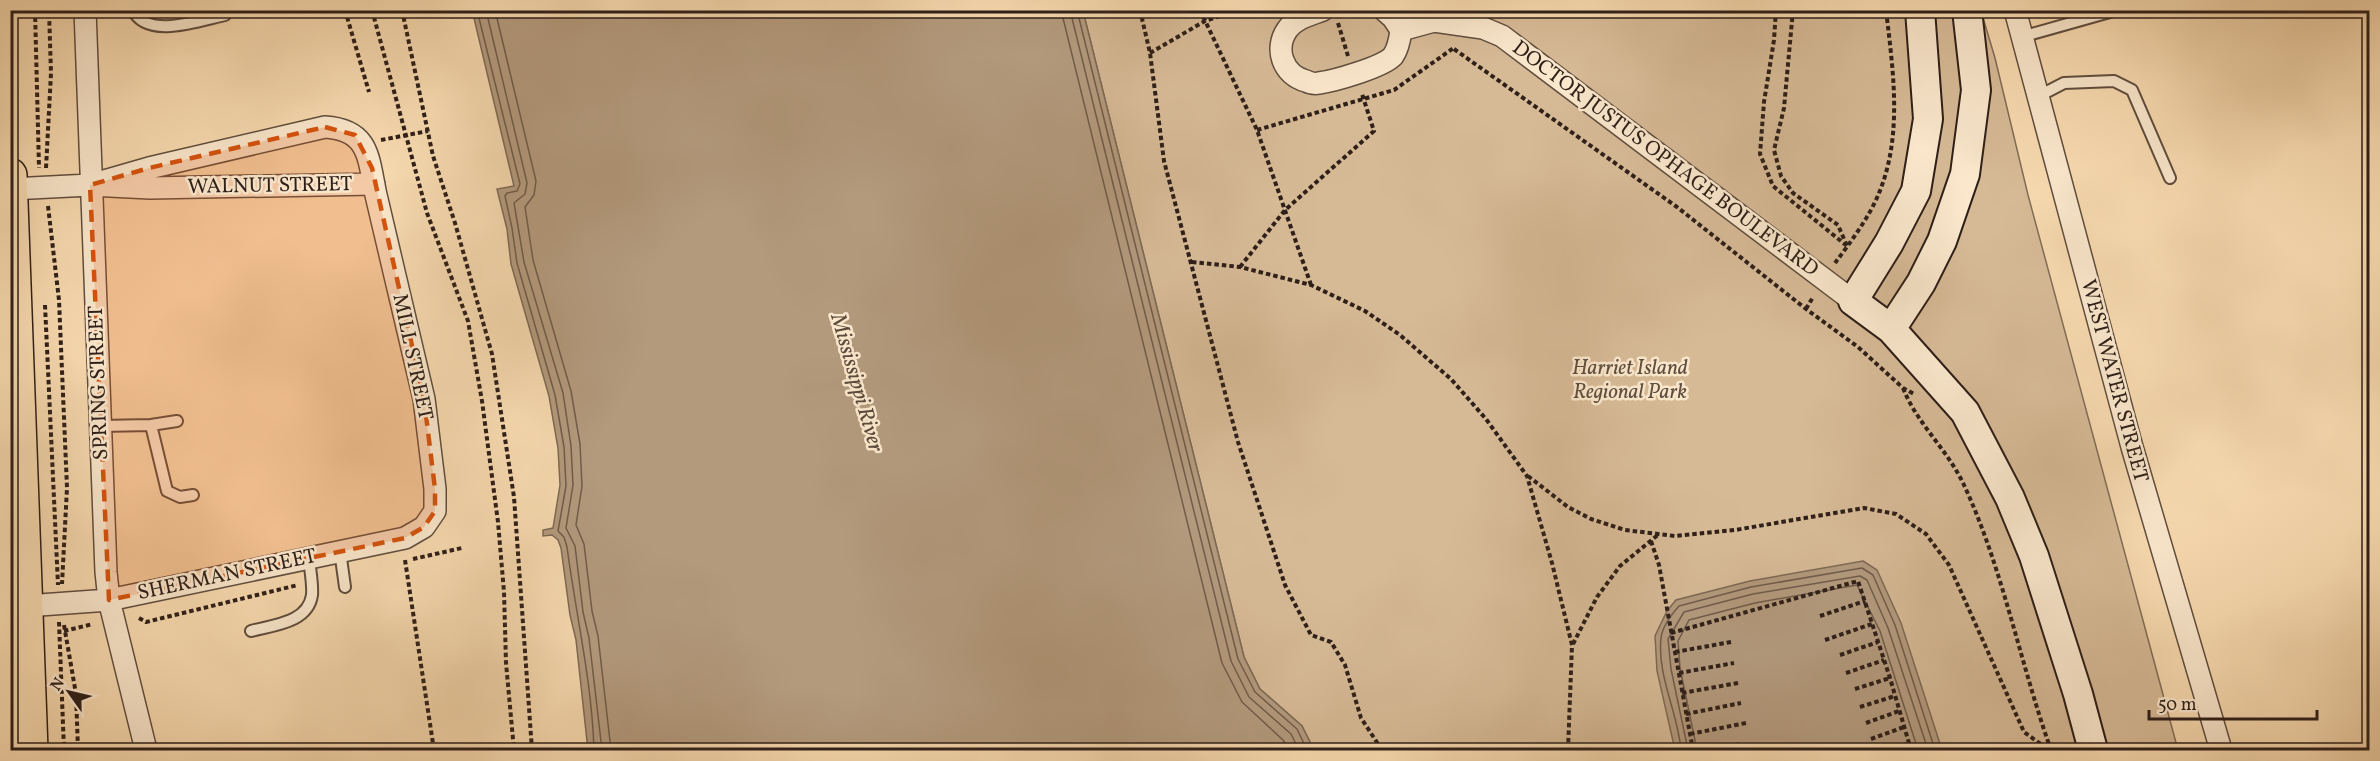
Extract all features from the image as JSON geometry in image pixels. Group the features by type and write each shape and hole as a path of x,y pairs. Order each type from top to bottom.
{"highway":[{"path":"27,185 26,606 31,750"}],"street":[{"name":"SPRING STREET","path":"85,10 106,572 109,600 146,750"},
{"path":"1330,16 1301,18 1287,28 1280,45 1281,58 1290,73 1303,81 1318,84 1382,64 1392,56 1399,42 1401,30 1384,10"},
{"path":"1920,10 1928,119 1916,191 1889,243 1853,301 1891,328 1965,412 2010,498 2034,556 2078,694 2093,750"},
{"path":"1891,328 1921,283 1942,241 1965,174 1976,90 1967,10"},
{"name":"WEST WATER STREET","path":"2015,10 2132,447 2221,750"},
{"name":"DOCTOR JUSTUS OPHAGE BOULEVARD","path":"1401,30 1434,21 1483,28 1502,36 1853,301"},
{"name":"WALNUT STREET","path":"27,185 150,188 374,184 372,168 365,147 356,135 341,128 325,127 149,168 90,185"},
{"name":"MILL STREET","path":"374,184 423,399 435,489 435,511 424,527"},
{"name":"SHERMAN STREET","path":"26,606 109,600 405,538 424,527"}],"lane":[{"path":"133,10 143,22 152,27 171,26 225,15"},
{"path":"2021,37 2117,10"},
{"path":"2037,97 2064,83 2114,81 2132,90 2170,178"},
{"path":"101,426 152,425 177,421"},
{"path":"152,425 167,491 180,497 192,495"},
{"path":"340,551 345,587"},
{"path":"251,631 292,621 309,605 312,594 309,558"}],"path":[{"path":"35,10 27,185 48,212 59,300 67,488 61,604 76,694 78,750"},
{"path":"27,185 45,161 51,73 49,10"},
{"path":"345,10 369,92"},
{"path":"372,10 427,213 468,321 482,401 498,522 504,592 506,663 514,750"},
{"path":"402,10 433,156 455,223 492,354 514,497 532,750"},
{"path":"1140,10 1150,53 1164,161 1238,442 1285,585 1311,635 1332,642 1341,657 1361,718 1382,750"},
{"path":"1200,10 1257,130 1311,285"},
{"path":"1150,53 1205,21 1238,10"},
{"path":"1776,10 1760,154 1773,186 1847,246"},
{"path":"1793,10 1784,108 1774,150 1781,176 1793,193 1838,225 1847,246"},
{"path":"1847,246 1879,193 1888,160 1894,122 1894,96 1886,10"},
{"path":"1240,267 1285,210 1374,131 1354,73 1330,16"},
{"path":"1454,49 1677,207 1858,347 1903,388 1917,396"},
{"path":"381,140 428,131"},
{"path":"1192,262 1240,267 1311,285 1365,311 1400,335 1450,379 1486,419 1527,476 1568,507 1591,519 1625,530 1675,536 1735,530 1864,508 1896,514 1926,534 1949,565 2024,732 2050,750"},
{"path":"44,295 61,604 64,750"},
{"path":"1903,388 1910,405 1963,482 1980,524 2050,750"},
{"path":"1527,476 1572,645 1568,750"},
{"path":"1572,645 1597,597 1620,566 1659,534"},
{"path":"1651,541 1659,565 1693,750"},
{"path":"397,556 407,561 434,750"},
{"path":"1671,633 1858,581 1911,750"},
{"path":"1820,616 1865,601"},
{"path":"64,631 99,623"},
{"path":"1825,640 1873,624"},
{"path":"1675,652 1731,642"},
{"path":"1840,655 1878,642"},
{"path":"1846,673 1884,660"},
{"path":"1678,673 1734,663"},
{"path":"1855,689 1890,678"},
{"path":"1682,693 1738,683"},
{"path":"1860,707 1895,696"},
{"path":"1686,714 1741,703"},
{"path":"1866,723 1900,711"},
{"path":"1690,734 1746,723"},
{"path":"1870,739 1904,727"},
{"path":"1888,750 1909,743"},
{"path":"1700,750 1739,744"}],"highlighted area":[{"path":"325,127 355,135 372,168 424,399 435,489 435,511 424,527 405,538 109,600 90,185 149,168"}],"green space":[{"name":"Harriet Island Regional Park","path":"1083,11 1981,11 1995,58 2028,195 2178,750 1314,750 1302,726 1260,689 1244,657"}],"water":[{"name":"Mississippi River","path":"450,11 1083,11 1244,657 1260,689 1302,726 1314,750 588,750 576,640 570,615 561,548 558,540 552,535 543,536 543,530 553,528 560,485 558,448 549,396 511,264 507,229 497,189 514,186 473,14 452,18"},
{"path":"1863,561 1877,570 1901,623 1942,750 1675,750 1657,671 1655,636 1667,611 1676,600 1750,581"}]}
